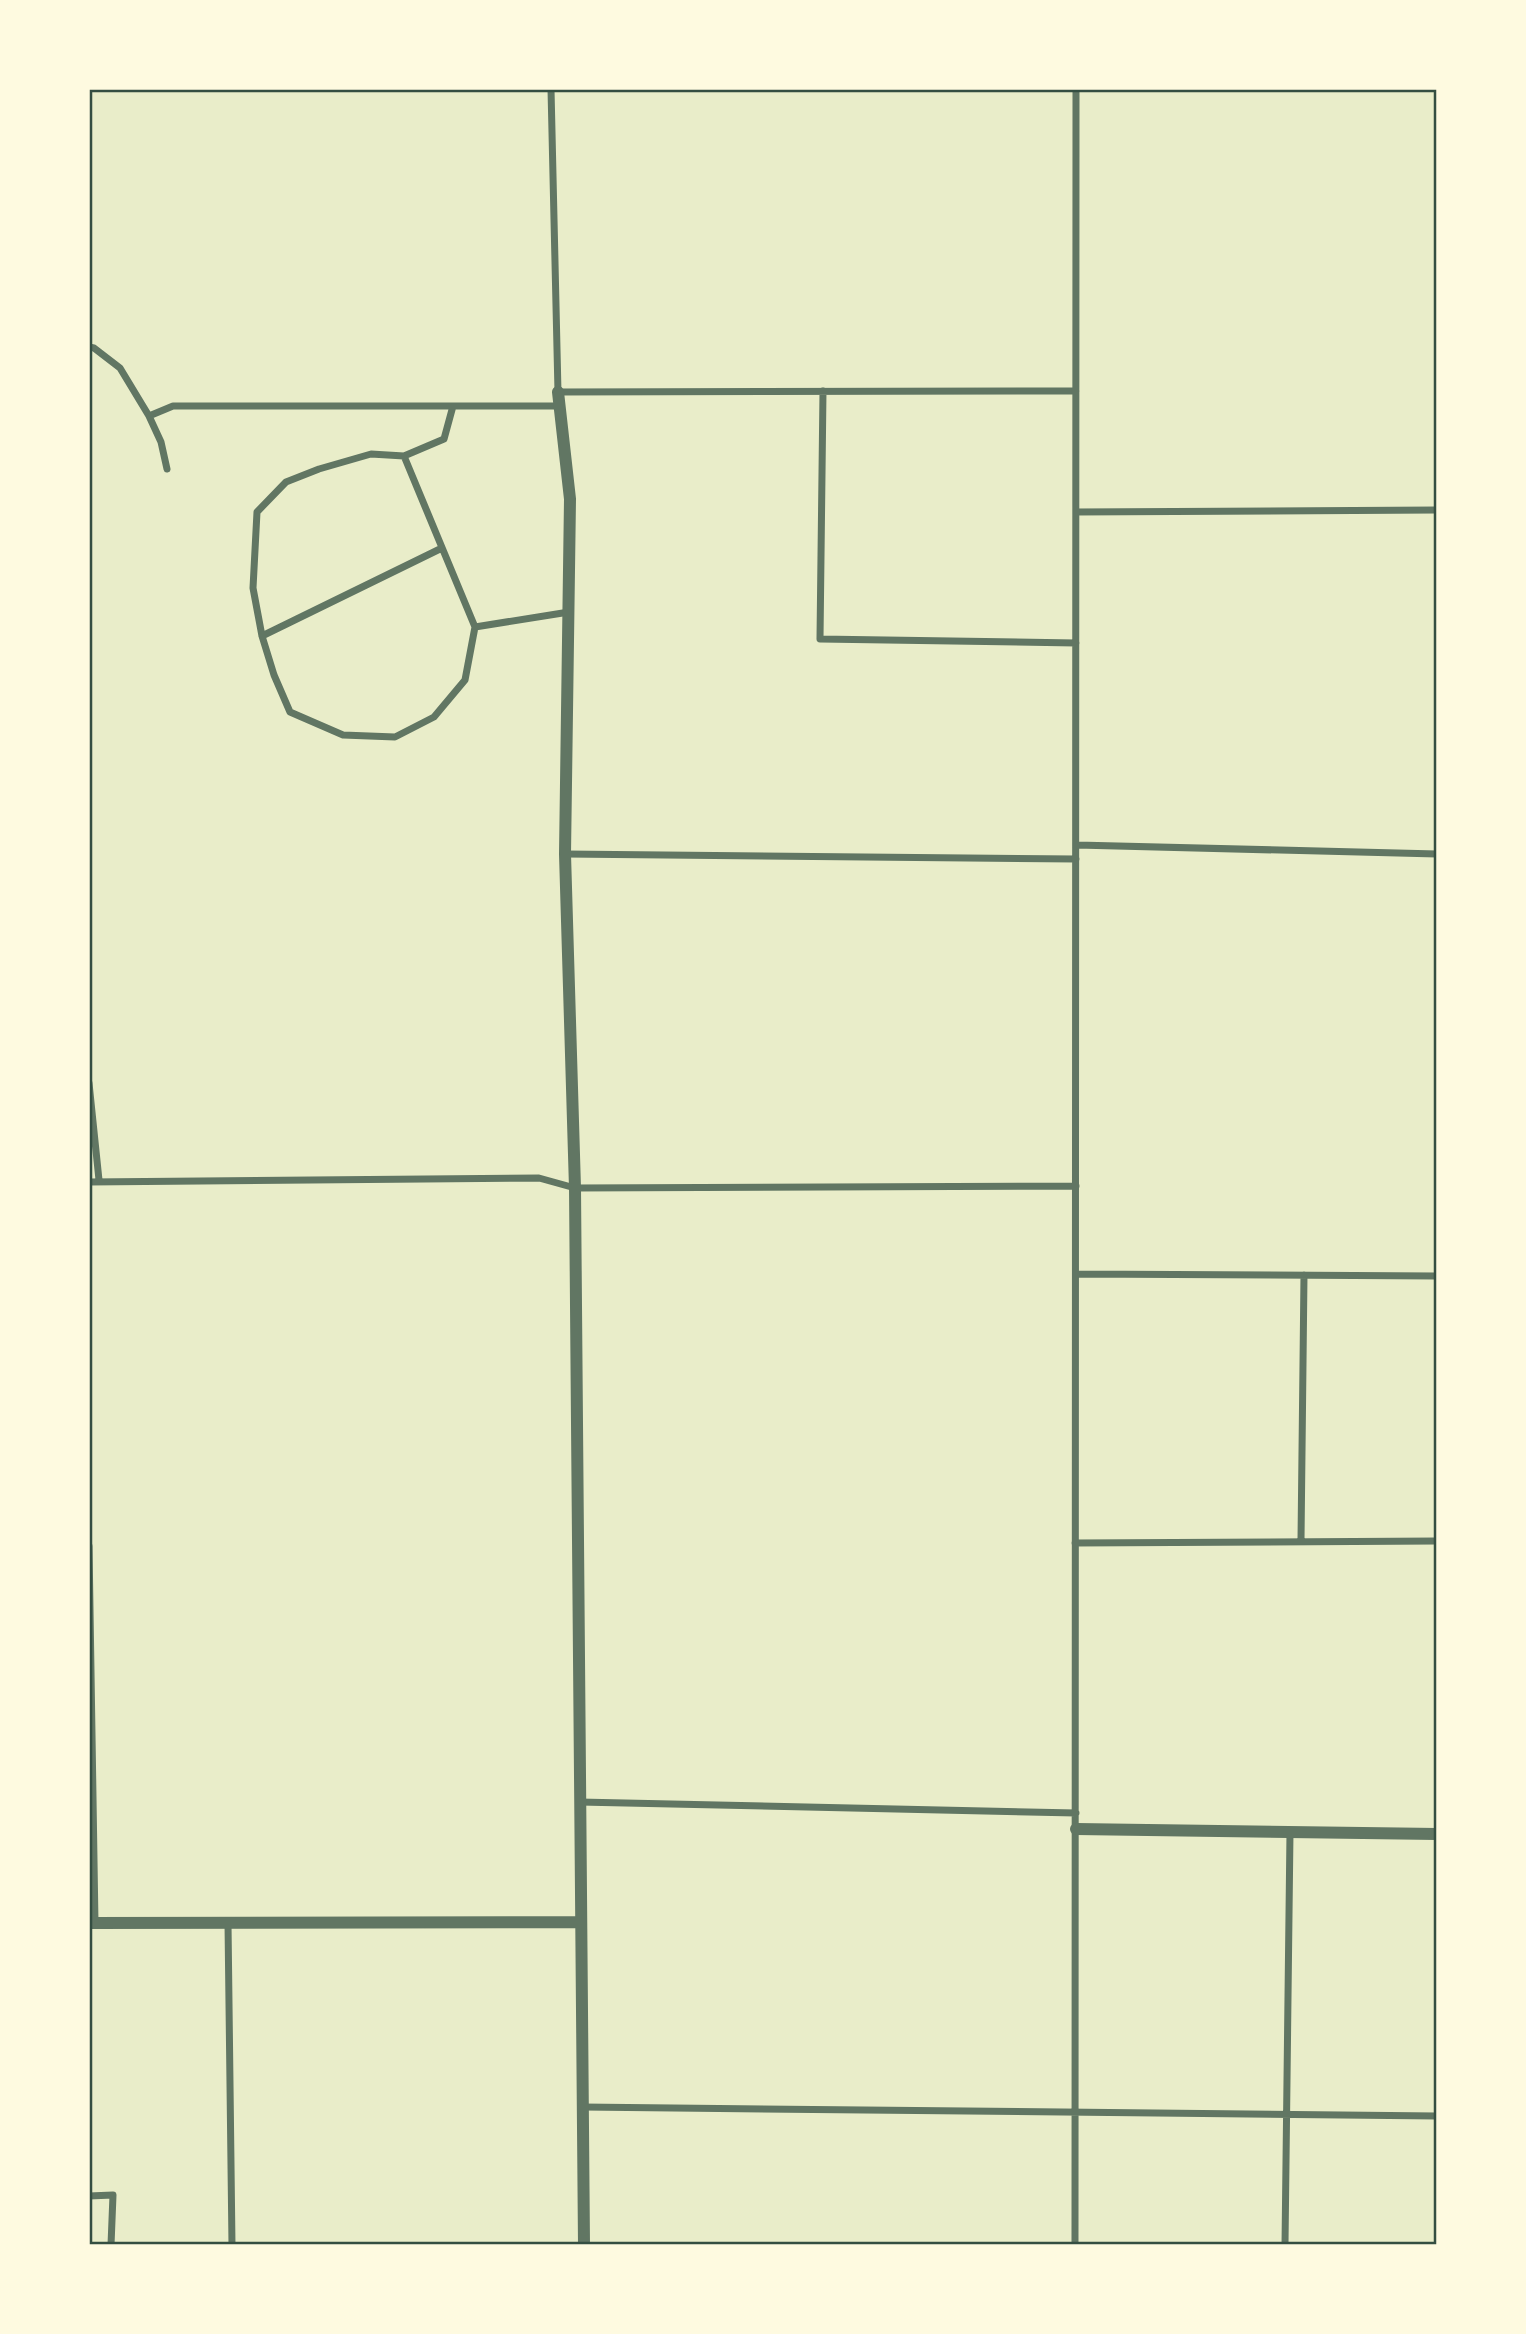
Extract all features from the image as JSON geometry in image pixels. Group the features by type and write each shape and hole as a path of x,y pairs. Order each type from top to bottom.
{"street":[{"path":"551,89 558,392 570,499 565,854 575,1188 584,2245"},
{"path":"1075,2245 1076,89"},
{"path":"89,347 120,368 149,416 161,442 167,469"},
{"path":"823,391 820,639 1076,643"},
{"path":"558,392 1076,391"},
{"path":"149,416 173,406 559,406"},
{"path":"404,456 475,627 466,680 434,717 395,737 343,735 290,712 274,675 262,636 253,588 257,512 286,482 319,469 371,454 404,456 444,439 453,406"},
{"path":"1076,512 1437,510"},
{"path":"262,636 442,548"},
{"path":"475,627 569,612"},
{"path":"1077,845 1437,854"},
{"path":"565,854 1076,859"},
{"path":"89,1083 99,1181"},
{"path":"89,1182 539,1178 575,1188 1076,1186"},
{"path":"1076,1275 1437,1276"},
{"path":"1301,1540 1304,1275"},
{"path":"1076,1543 1437,1541"},
{"path":"89,1546 92,1923 581,1922"},
{"path":"579,1802 1076,1813"},
{"path":"1076,1829 1437,1834"},
{"path":"1285,2245 1290,1832"},
{"path":"228,1923 232,2245"},
{"path":"582,2108 1437,2116"},
{"path":"89,2196 113,2195 111,2245"}]}
